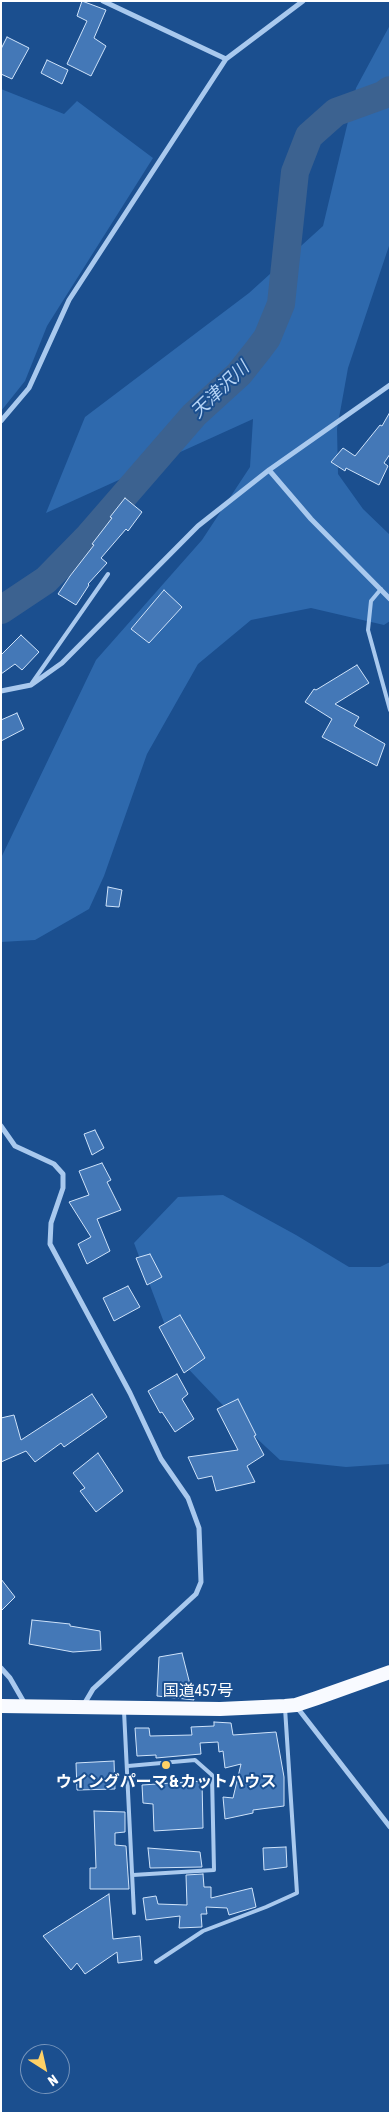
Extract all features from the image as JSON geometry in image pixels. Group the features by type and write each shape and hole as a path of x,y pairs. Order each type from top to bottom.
{"highway":[{"name":"国道457号","path":"1,1706 220,1709 290,1706 390,1672"}],"street":[{"path":"103,1 226,59"},
{"path":"1,421 29,388 69,300 226,59 303,1"},
{"path":"1,691 31,685 62,664 198,526 269,470 390,385"},
{"path":"269,470 311,518 390,599"},
{"path":"1,1126 15,1146 54,1164 64,1174 64,1188 51,1223 50,1244 130,1393 161,1459 188,1498 199,1528 201,1582 196,1594 92,1689 82,1708"},
{"path":"1,1668 10,1678 26,1706"},
{"path":"290,1706 390,1827"}],"lane":[{"path":"31,685 108,574"},
{"path":"380,589 372,601 368,630 390,710"},
{"path":"156,1962 203,1931 297,1893 290,1706"},
{"path":"124,1708 134,1913"},
{"path":"128,1766 195,1760 212,1775 214,1870 133,1875"}],"shaded area":[{"path":"390,25 390,243 348,368 337,429 338,474 363,509 390,535 390,621 384,625 311,608 251,620 198,664 147,754 104,876 89,909 35,940 1,942 1,858 96,660 202,540 250,467 253,419 46,513 85,417 249,293 323,226 356,88"},
{"path":"1,89 64,114 77,101 153,158 47,326 25,381 1,411"},
{"path":"223,1195 349,1267 380,1267 390,1262 390,1464 346,1467 280,1460 238,1421 177,1357 134,1243 178,1197"}],"building":[{"path":"82,1 106,10 94,38 106,46 91,76 67,64 87,21 77,16"},
{"path":"7,37 29,48 12,79 1,74 1,49"},
{"path":"47,60 68,70 62,84 41,73"},
{"path":"390,412 390,454 384,463 388,466 379,485 346,468 345,471 331,462 343,448 355,456 380,425 382,426"},
{"path":"125,498 142,512 128,531 126,529 101,558 107,563 88,584 76,605 58,594"},
{"path":"164,590 182,607 149,643 131,629"},
{"path":"21,635 39,652 22,670 15,664 1,674 1,655"},
{"path":"357,665 369,683 335,704 359,717 354,726 385,744 377,766 322,737 332,719 305,702 314,689 316,690"},
{"path":"17,713 24,729 1,741 1,720"},
{"path":"108,887 122,890 119,907 106,906"},
{"path":"95,1130 104,1148 92,1155 84,1134"},
{"path":"102,1163 111,1180 107,1182 121,1210 97,1219 110,1251 87,1264 78,1244 91,1237 69,1202 89,1195 79,1171"},
{"path":"150,1254 162,1277 147,1285 136,1258"},
{"path":"128,1286 140,1307 114,1321 103,1298"},
{"path":"180,1315 205,1358 184,1373 159,1327"},
{"path":"177,1374 188,1394 182,1399 194,1419 175,1432 162,1412 160,1413 148,1391"},
{"path":"92,1394 107,1417 64,1447 61,1443 35,1462 26,1451 1,1462 1,1418 14,1415 21,1440"},
{"path":"238,1399 264,1455 247,1466 255,1482 216,1491 212,1476 198,1479 188,1457 238,1450 217,1409"},
{"path":"98,1453 123,1491 96,1512 80,1491 85,1488 73,1473"},
{"path":"1,1579 15,1597 1,1611"},
{"path":"32,1620 70,1624 70,1626 100,1631 101,1650 73,1652 29,1644"},
{"path":"182,1653 194,1700 157,1696 159,1657"},
{"path":"214,1722 231,1723 233,1735 276,1732 284,1777 284,1806 253,1810 253,1813 225,1819 223,1797 233,1798 241,1764 225,1768 223,1751 219,1752 218,1742 200,1743 201,1754 156,1758 156,1755 137,1756 135,1728 149,1728 150,1736 192,1735 191,1727 214,1726"},
{"path":"114,1761 115,1789 77,1790 76,1763"},
{"path":"202,1781 203,1828 154,1831 153,1804 143,1803 142,1785"},
{"path":"94,1811 125,1812 125,1832 115,1833 115,1845 126,1846 129,1889 90,1889 90,1868 96,1868"},
{"path":"286,1847 287,1867 264,1870 263,1848"},
{"path":"148,1848 200,1852 202,1867 150,1868"},
{"path":"203,1874 204,1887 211,1887 211,1898 252,1888 256,1907 229,1915 227,1908 206,1907 207,1914 201,1914 202,1927 179,1928 180,1916 146,1920 143,1898 156,1896 158,1904 187,1905 186,1875"},
{"path":"109,1894 113,1939 140,1936 142,1960 118,1963 117,1952 85,1974 77,1963 71,1970 43,1936"}],"waterway":[{"name":"天津沢川","path":"1,610 46,580 89,536 194,415 239,374 267,338 281,304 295,172 309,136 336,112 383,95 390,90"}],"place":[{"name":"ウイングパーマ & カットハウス","path":"166,1765"}]}
